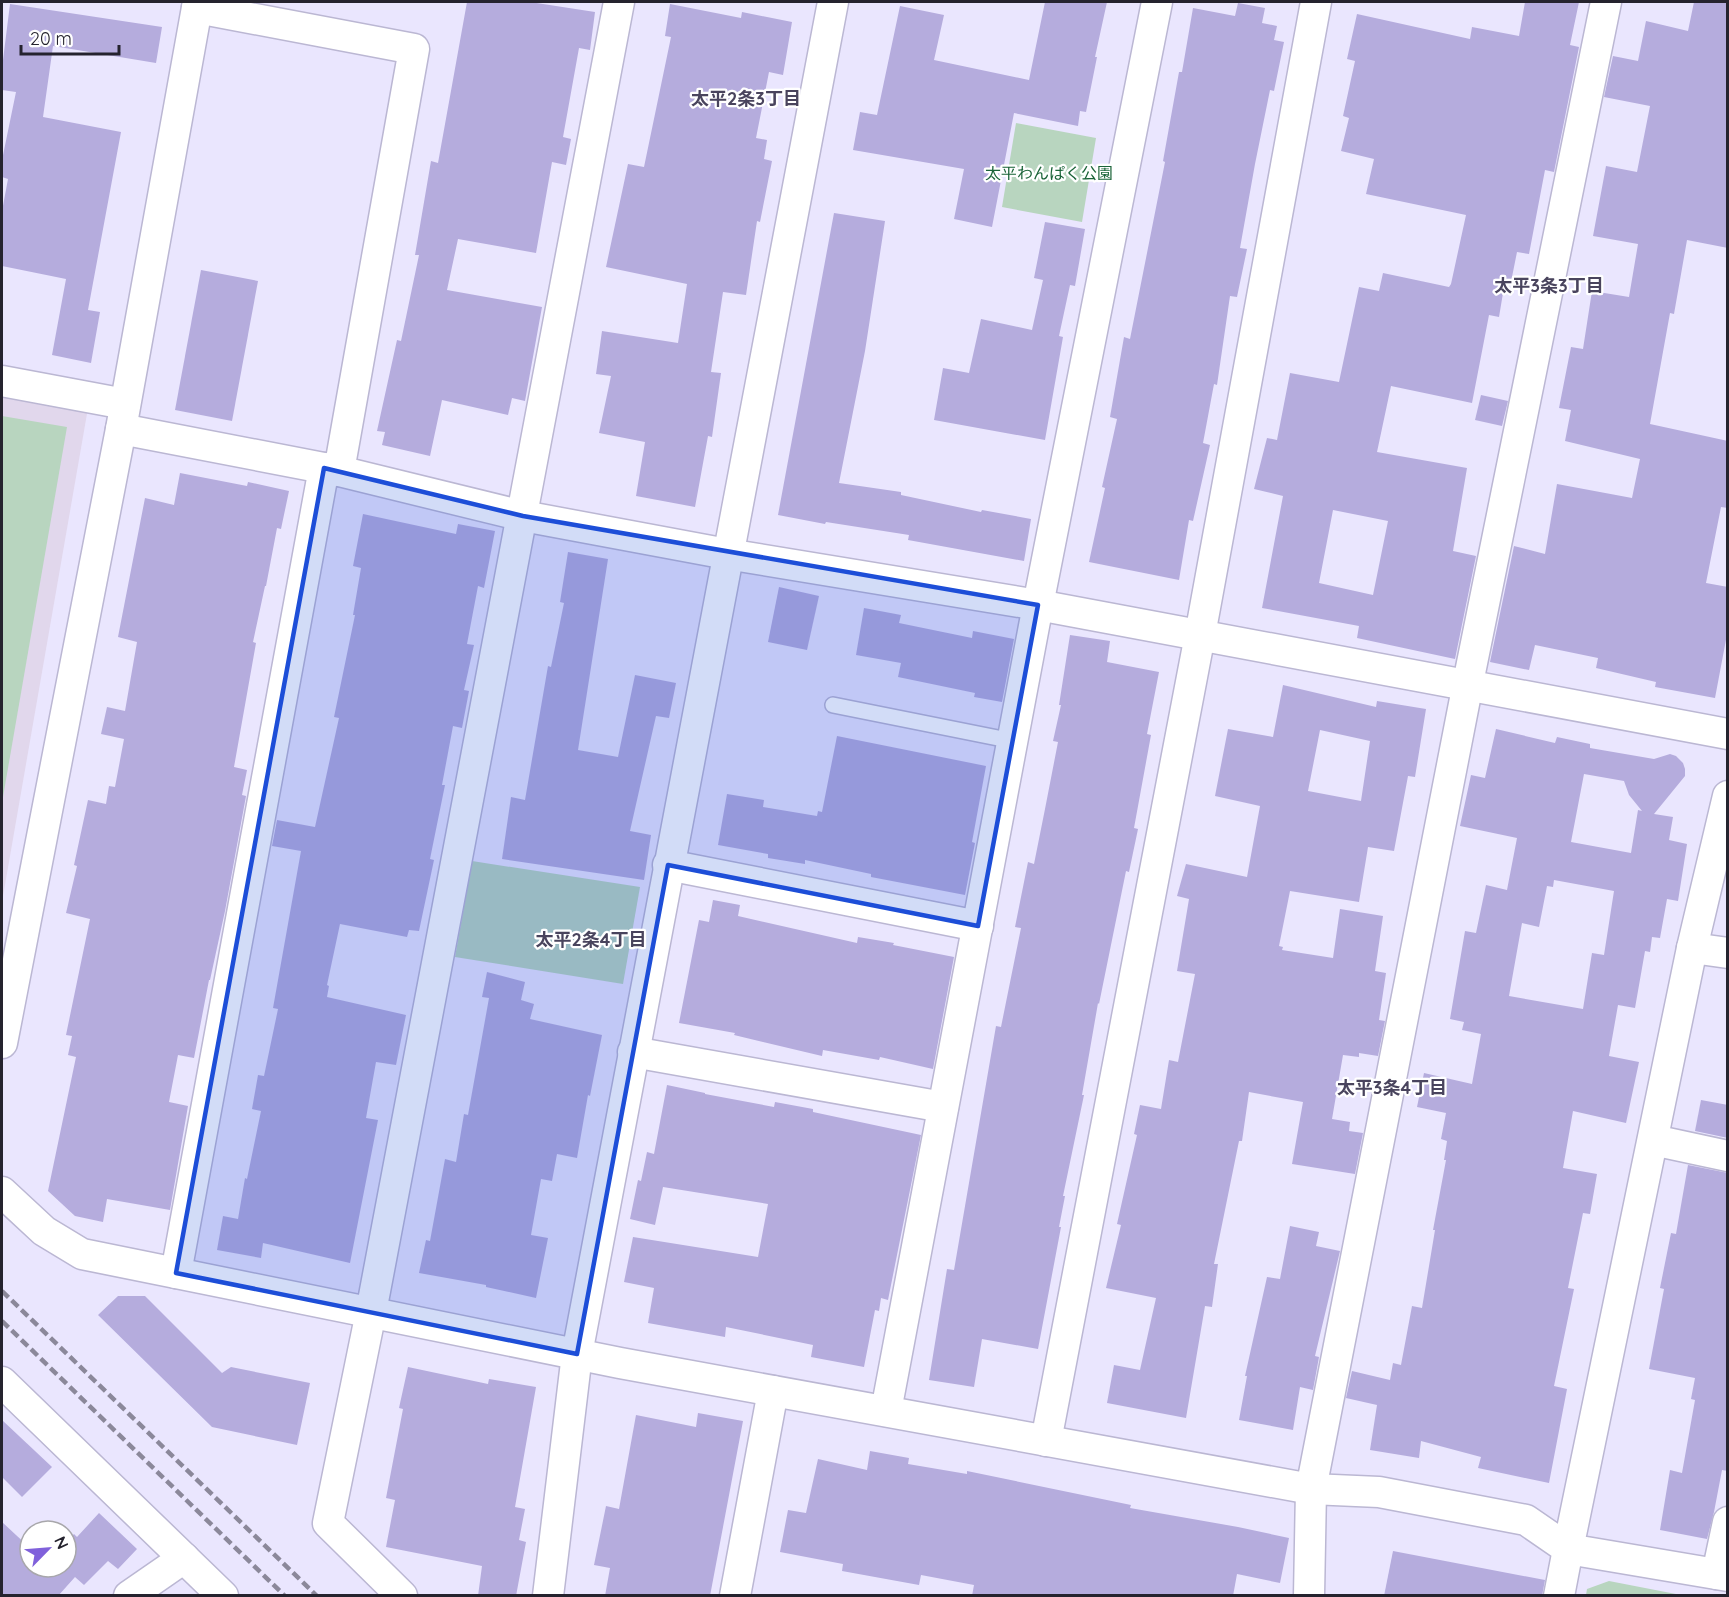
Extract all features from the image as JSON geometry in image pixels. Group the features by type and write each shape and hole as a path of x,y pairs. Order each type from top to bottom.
{"street":[{"path":"402,1596 328,1523 371,1312 620,2"},
{"path":"548,1596 577,1354 833,2"},
{"path":"886,1411 1038,605 1157,2"},
{"path":"1046,1441 1200,635 1316,2"},
{"path":"1309,1596 1311,1489 1467,685 1606,2"},
{"path":"2,1044 123,417 197,5 414,49 176,1273"},
{"path":"2,381 123,417 523,516 727,554 1038,605 1728,734"},
{"path":"1559,1596 1692,948 1728,796"},
{"path":"668,865 978,926"},
{"path":"1692,948 1728,953"},
{"path":"633,1052 944,1107"},
{"path":"1653,1140 1728,1156"},
{"path":"2,1192 44,1231 82,1254 577,1354 773,1391 1311,1489 1380,1492 1526,1520 1568,1549 1722,1575 1728,1522"},
{"path":"2,1382 223,1596"},
{"path":"744,1594 773,1391"},
{"path":"129,1596 184,1558"}],"lane":[{"path":"832,705 1013,741"}],"highlighted area":[{"path":"324,468 523,516 1038,605 978,926 668,865 577,1354 176,1273"}],"shaded area":[{"path":"2,393 88,408 2,902"}],"green space":[{"name":"太平わんぱく公園","path":"1016,123 1096,138 1082,222 1002,207"},
{"path":"2,416 67,427 3,797 2,796"},
{"path":"472,861 640,887 623,984 455,957"},
{"path":"1609,1581 1681,1595 1586,1595 1587,1589"}],"building":[{"path":"467,2 530,2 595,12 590,50 579,48 563,137 571,139 566,165 552,162 536,253 458,239 447,290 542,307 525,401 512,398 508,415 442,400 430,456 382,445 385,432 377,431 397,340 401,341 419,255 415,255 431,161 438,163"},
{"path":"1045,2 1107,2 1086,112 1080,111 1078,126 1014,113 992,227 954,219 964,169 853,150 860,112 877,115 900,6 944,15 934,60 1029,80"},
{"path":"1525,2 1579,2 1570,45 1579,47 1554,172 1545,170 1529,254 1517,252 1511,282 1505,281 1499,317 1489,315 1472,403 1391,386 1377,452 1467,468 1453,551 1476,556 1455,659 1357,638 1359,626 1262,608 1283,496 1254,489 1267,438 1277,440 1290,373 1339,382 1359,287 1379,291 1383,273 1449,287 1466,215 1366,194 1374,159 1341,151 1349,118 1343,116 1355,61 1347,59 1357,14 1470,39 1472,27 1519,36","holes":["1333,510 1388,521 1373,595 1319,583"]},
{"path":"1694,2 1728,2 1728,248 1687,240 1674,314 1670,313 1650,424 1728,441 1728,508 1721,507 1706,583 1728,587 1728,629 1715,698 1655,687 1656,682 1596,668 1598,658 1535,645 1529,670 1490,662 1514,546 1545,554 1557,484 1632,498 1640,459 1565,441 1571,410 1559,408 1571,347 1583,349 1592,291 1629,297 1638,244 1593,236 1606,166 1637,172 1650,106 1604,97 1613,56 1638,61 1646,21 1688,31"},
{"path":"1238,3 1265,8 1262,23 1277,26 1274,40 1284,42 1274,91 1270,90 1255,164 1240,248 1247,249 1237,297 1230,296 1217,385 1214,384 1203,443 1210,445 1193,521 1189,520 1179,580 1089,562 1117,419 1110,417 1124,337 1130,339 1193,8 1235,16"},
{"path":"10,4 162,27 156,63 53,46 43,117 121,132 88,310 100,312 91,363 52,355 66,279 2,266 2,211 8,179 2,177 2,160 16,92 2,90 2,68"},
{"path":"670,4 741,18 742,12 792,22 783,75 769,72 756,138 767,140 764,159 772,161 760,222 757,221 746,295 723,292 711,372 721,373 712,437 708,436 695,507 636,496 645,442 599,433 611,376 596,374 602,331 678,343 687,284 606,267 628,164 644,167 671,37 665,36"},
{"path":"834,213 885,221 865,351 839,483 901,492 901,495 981,512 982,510 1031,519 1024,561 908,540 909,535 826,522 825,524 778,515"},
{"path":"1045,222 1085,229 1075,286 1070,285 1059,336 1063,337 1045,440 934,420 943,368 969,373 981,319 1032,330 1043,280 1034,278"},
{"path":"201,270 258,281 232,421 175,410"},
{"path":"1481,395 1508,401 1502,426 1475,420"},
{"path":"180,473 247,486 248,482 289,491 281,529 277,528 253,642 256,643 234,767 247,770 242,795 246,796 225,911 194,1058 178,1055 169,1102 188,1106 170,1210 107,1199 103,1222 75,1216 48,1191 76,1057 68,1055 72,1036 66,1035 90,919 66,913 77,866 74,865 88,800 106,804 109,786 115,787 124,739 101,734 107,707 125,711 137,642 118,637 145,498 174,505"},
{"path":"363,514 456,534 458,524 495,531 484,588 478,586 467,644 474,645 464,690 469,691 462,728 453,726 442,785 445,785 430,859 434,860 419,931 409,930 407,937 340,924 327,985 329,986 327,997 406,1015 396,1065 376,1062 366,1118 378,1120 350,1263 263,1243 261,1258 217,1250 223,1216 238,1219 245,1178 247,1179 261,1111 252,1109 258,1075 264,1076 278,1009 273,1008 301,851 272,846 277,820 315,827 339,718 334,717 355,615 353,615 361,568 353,566"},
{"path":"568,552 608,559 578,750 618,757 635,675 676,683 669,718 656,716 630,831 651,835 644,880 502,859 511,797 525,800 548,666 551,667 564,603 560,602"},
{"path":"779,587 819,596 807,650 768,642"},
{"path":"864,608 901,615 899,623 972,638 973,631 1014,639 1002,702 974,697 975,693 898,677 901,663 856,655"},
{"path":"1070,635 1110,641 1107,662 1159,672 1147,734 1151,735 1134,828 1138,829 1129,872 1126,871 1098,1003 1082,1095 1084,1095 1063,1196 1065,1196 1059,1227 1061,1227 1038,1349 982,1339 974,1387 929,1380 947,1269 954,1270 996,1026 1001,1027 1021,928 1015,927 1028,862 1034,864 1058,742 1053,741 1061,705 1059,705"},
{"path":"1283,685 1376,707 1377,701 1426,709 1415,777 1408,776 1394,851 1368,847 1359,902 1290,891 1279,946 1283,947 1282,950 1333,958 1340,909 1383,916 1375,971 1386,973 1379,1020 1385,1021 1378,1056 1359,1053 1359,1057 1343,1055 1332,1119 1350,1122 1349,1131 1363,1133 1355,1174 1292,1164 1303,1102 1249,1092 1242,1141 1239,1141 1214,1264 1218,1264 1212,1307 1205,1306 1186,1418 1107,1403 1114,1365 1140,1370 1156,1298 1106,1288 1121,1225 1117,1224 1137,1135 1134,1134 1140,1105 1161,1109 1169,1060 1178,1062 1195,974 1177,971 1189,899 1177,896 1186,864 1247,877 1260,806 1215,796 1228,729 1273,737","holes":["1320,730 1370,741 1361,801 1308,791"]},
{"path":"1496,729 1555,743 1557,737 1590,744 1590,748 1654,759 1670,754 1683,763 1685,769 1685,776 1654,814 1673,817 1669,840 1687,844 1678,901 1667,899 1660,938 1652,937 1650,952 1645,951 1635,1008 1618,1005 1609,1056 1639,1062 1626,1123 1573,1111 1563,1168 1597,1174 1590,1214 1583,1213 1568,1288 1574,1289 1554,1386 1567,1389 1549,1483 1478,1468 1481,1457 1421,1441 1419,1458 1370,1450 1377,1405 1346,1398 1352,1371 1390,1380 1393,1363 1401,1365 1412,1306 1422,1308 1446,1160 1444,1160 1447,1141 1441,1139 1446,1113 1417,1107 1424,1073 1472,1084 1481,1034 1462,1030 1464,1022 1450,1019 1465,931 1476,933 1486,885 1507,890 1517,838 1460,826 1471,775 1485,778","holes":["1584,774 1624,781 1629,795 1642,811 1638,810 1631,853 1571,842","1554,880 1614,891 1604,955 1592,953 1583,1009 1509,996 1522,923 1539,927 1547,886 1553,887"]},
{"path":"837,736 986,766 965,895 871,877 871,874 805,860 805,864 768,858 768,854 718,845 727,794 764,800 763,807 817,816 818,811 822,812"},
{"path":"713,900 740,905 738,916 857,943 858,937 954,957 933,1069 880,1057 879,1060 823,1050 822,1056 734,1035 735,1033 679,1023 699,920 709,922"},
{"path":"487,972 525,982 521,1000 534,1004 530,1019 602,1035 577,1158 557,1154 552,1181 541,1179 531,1235 548,1238 536,1298 486,1287 486,1285 419,1273 426,1240 430,1241 445,1159 456,1162 464,1114 468,1115 489,998 482,997"},
{"path":"667,1085 774,1107 775,1102 813,1109 813,1112 921,1135 888,1300 881,1298 879,1311 875,1310 864,1367 811,1357 813,1345 726,1327 725,1337 648,1323 654,1288 624,1282 633,1237 758,1257 768,1204 663,1187 655,1225 630,1219 638,1180 641,1181 647,1152 654,1154"},
{"path":"1701,1100 1728,1105 1728,1138 1695,1131"},
{"path":"1688,1165 1728,1173 1728,1471 1722,1470 1707,1539 1660,1530 1670,1470 1682,1473 1695,1400 1691,1399 1695,1378 1649,1369 1664,1289 1660,1288 1671,1233 1676,1234"},
{"path":"1290,1226 1319,1232 1316,1246 1340,1251 1315,1356 1319,1357 1313,1390 1300,1387 1293,1430 1239,1420 1247,1376 1245,1376 1267,1277 1280,1279"},
{"path":"118,1296 145,1296 222,1373 231,1367 310,1383 297,1445 212,1427 98,1315"},
{"path":"408,1367 488,1384 489,1379 536,1387 515,1507 525,1509 519,1540 526,1542 516,1596 478,1596 482,1566 386,1547 395,1500 386,1498 403,1409 399,1408"},
{"path":"698,1413 743,1421 710,1596 605,1596 610,1568 594,1565 606,1506 619,1509 636,1415 696,1427"},
{"path":"2,1420 52,1467 22,1497 2,1477"},
{"path":"870,1451 909,1458 908,1464 967,1474 967,1471 1131,1505 1130,1508 1289,1538 1280,1583 1237,1574 1233,1596 972,1596 974,1585 921,1575 919,1585 842,1571 843,1564 780,1552 788,1510 806,1513 818,1459 867,1470"},
{"path":"99,1513 137,1549 118,1569 108,1561 84,1585 77,1579 78,1536"},
{"path":"2,1522 18,1537 18,1579 73,1579 58,1596 2,1596"},
{"path":"1393,1551 1545,1580 1542,1596 1384,1596"}],"railway":[{"path":"2,1291 317,1596"},
{"path":"2,1321 285,1596"}],"district":[{"name":"太平2条3丁目","path":"746,98"},
{"name":"太平3条3丁目","path":"1549,285"},
{"name":"太平2条4丁目","path":"591,939"},
{"name":"太平3条4丁目","path":"1392,1087"}]}
